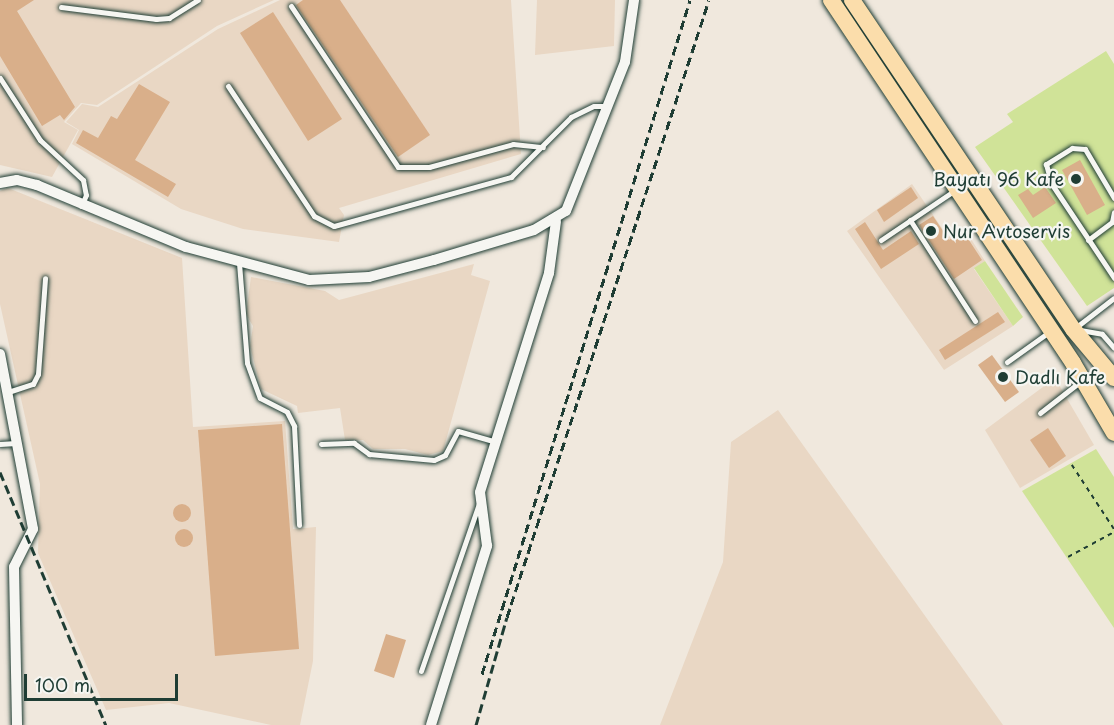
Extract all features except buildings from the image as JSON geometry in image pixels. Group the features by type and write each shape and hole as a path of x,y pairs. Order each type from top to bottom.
{"main road":[{"path":"831,0 1083,380 1114,433"},
{"path":"852,0 1073,330 1114,378"}],"street":[{"path":"431,725 487,546 481,500 496,442 549,273 556,220 576,196 610,106 633,34 634,0"},
{"path":"0,183 17,180 37,185 81,206 239,263 309,280 369,278 556,220"},
{"path":"0,354 33,530 14,567 17,725"}],"lane":[{"path":"61,8 156,19 169,18 198,0"},
{"path":"291,6 398,167 429,167 513,144 543,147"},
{"path":"0,78 40,140 83,180 86,195 81,206"},
{"path":"228,86 314,216 334,226 511,177 571,117 594,106 610,106"},
{"path":"1114,198 1084,149 1072,148 1046,164 1051,183 1114,278"},
{"path":"881,240 956,189"},
{"path":"1088,240 1112,222 1114,212"},
{"path":"910,220 975,321"},
{"path":"239,263 247,363 260,398 287,412 294,426 299,525"},
{"path":"8,392 33,384 38,375 45,278"},
{"path":"1073,330 1114,298"},
{"path":"1073,330 1102,334 1114,348"},
{"path":"1007,362 1050,331"},
{"path":"1040,413 1083,380"},
{"path":"321,444 354,443 369,454 434,460 445,455 458,431 496,442"},
{"path":"0,444 18,442"},
{"path":"421,671 481,500"}],"path":[{"path":"1068,557 1114,531 1072,465"}],"shaded area":[{"path":"0,0 274,0 217,26 97,105 81,103 64,122 78,130 52,177 0,165"},
{"path":"280,0 511,0 521,154 339,208 344,215 339,242 243,229 181,209 72,144 79,130 66,122 82,104 98,107 218,29"},
{"path":"537,0 615,0 614,46 535,55"},
{"path":"912,184 948,237 964,228 985,261 974,269 1013,326 944,370 847,231"},
{"path":"8,188 182,258 193,427 285,421 293,529 316,527 313,661 300,725 271,725 169,703 106,710 38,553 40,484 0,304 0,191"},
{"path":"474,264 471,275 490,281 443,451 428,455 405,449 373,449 363,440 345,440 340,408 298,413 297,406 261,389 250,346 253,326 246,314 251,277 325,291 339,300"},
{"path":"1055,378 1094,445 1020,488 985,430"},
{"path":"778,410 1003,725 660,725 723,562 731,442"}],"green space":[{"path":"1106,51 1114,64 1114,288 1087,306 975,147 1013,122 1007,114"},
{"path":"985,261 1023,317 1013,326 974,268"},
{"path":"1096,449 1114,477 1114,628 1022,491"}],"railway":[{"path":"482,674 690,0"},
{"path":"476,725 507,617 709,0"},
{"path":"0,472 106,725"}],"place":[{"name":"Bayatı 96 Kafe","path":"1076,179"},
{"name":"Nur Avtoservis","path":"931,231"},
{"name":"Dadlı Kafe","path":"1003,377"}]}
